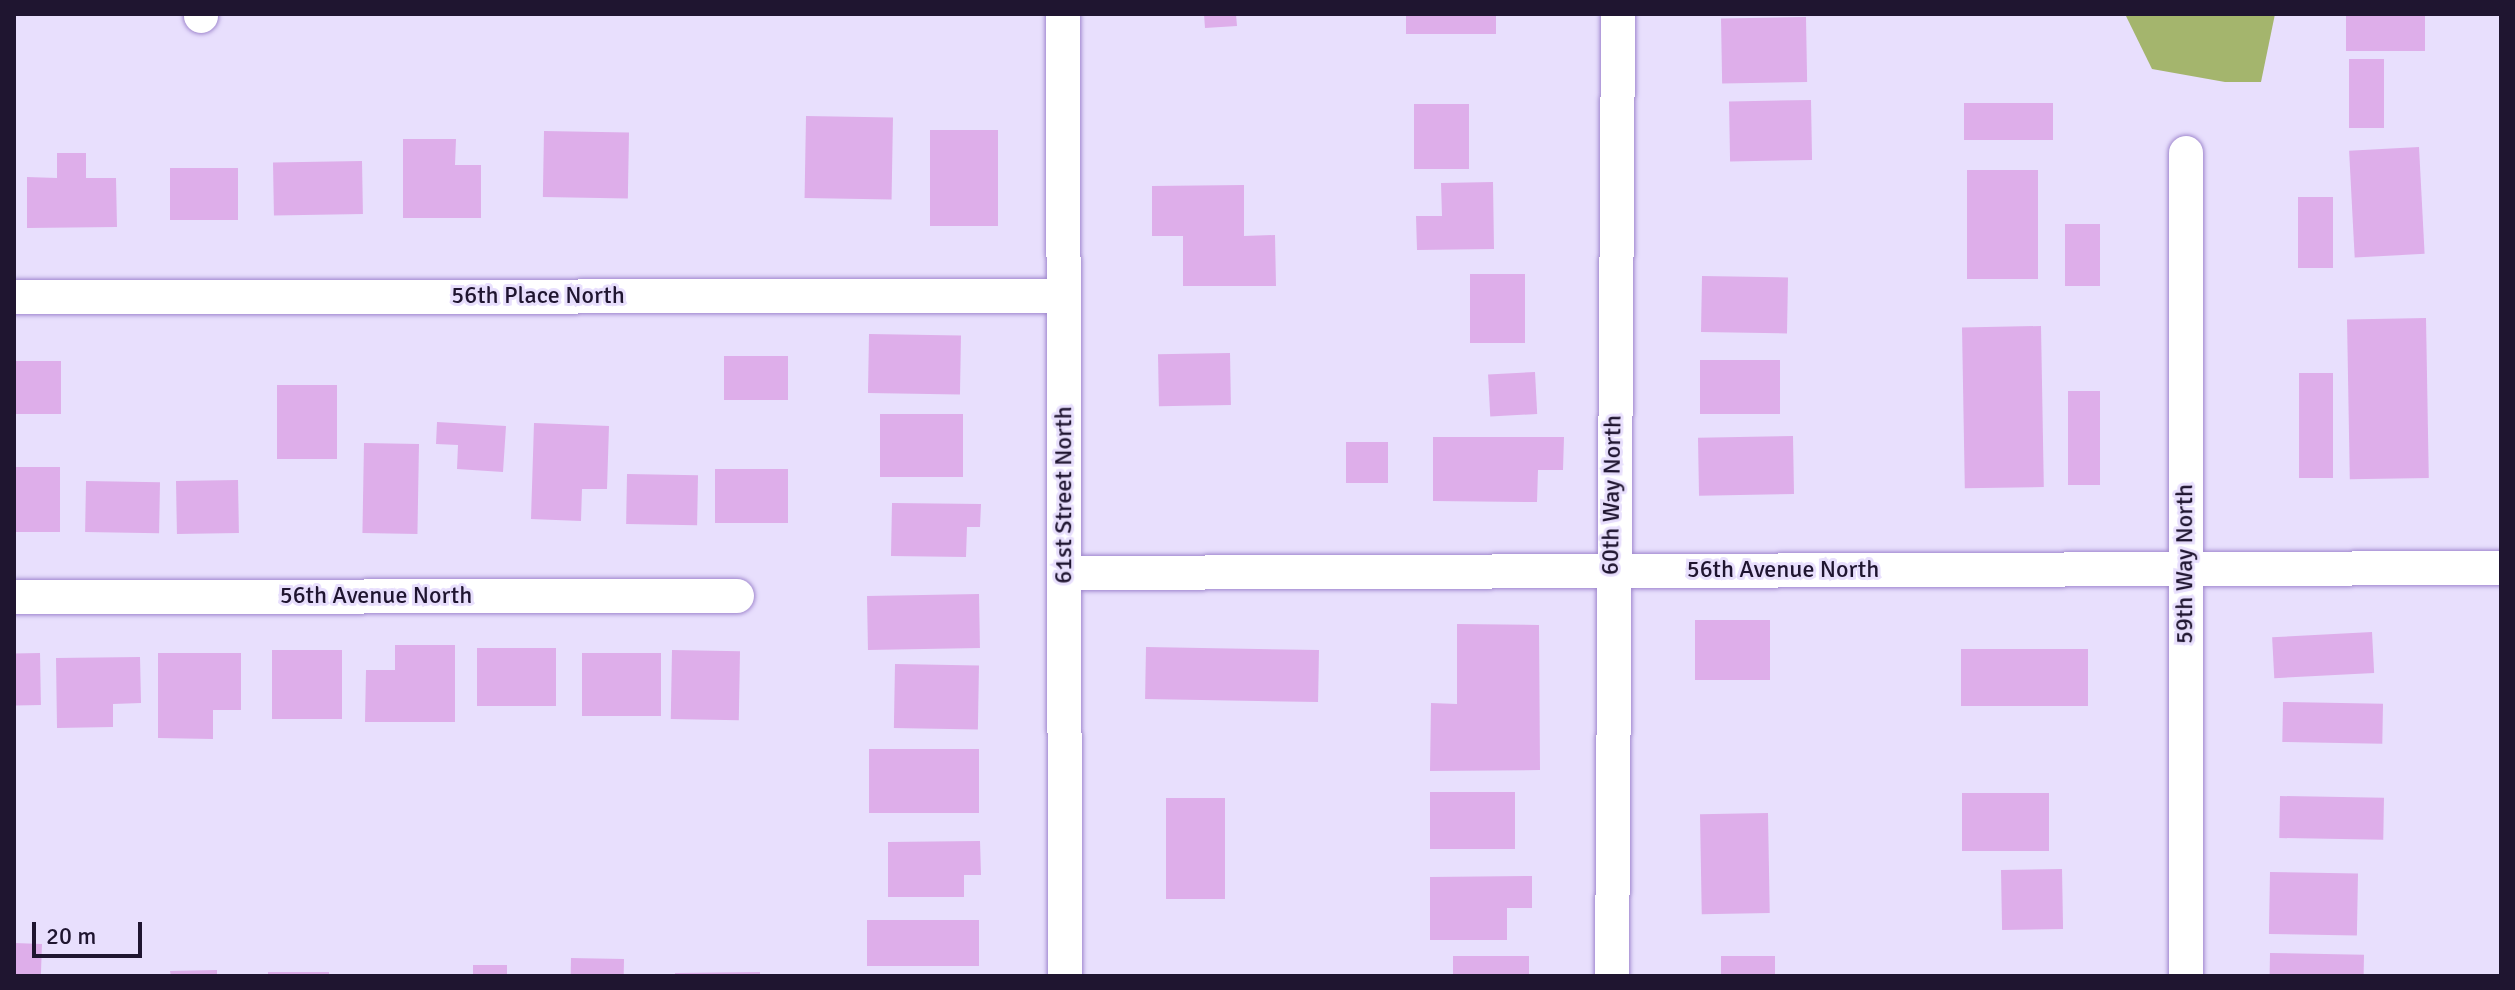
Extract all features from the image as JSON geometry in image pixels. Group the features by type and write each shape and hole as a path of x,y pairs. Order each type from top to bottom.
{"street":[{"name":"61st Street North","path":"1063,14 1065,976"},
{"name":"60th Way North","path":"1612,976 1611,571 1618,14"},
{"name":"59th Way North","path":"2186,153 2186,976"},
{"name":"56th Place North","path":"14,297 1063,296"},
{"name":"56th Avenue North","path":"1065,573 2501,568"},
{"name":"56th Avenue North","path":"14,597 737,596"}],"shaded area":[{"path":"2125,14 2275,14 2261,82 2225,82 2152,69"}],"building":[{"path":"1204,14 1236,14 1237,26 1205,28"},
{"path":"1406,14 1496,14 1496,34 1406,34"},
{"path":"2346,14 2425,14 2425,51 2346,51"},
{"path":"1806,17 1807,82 1722,83 1721,18"},
{"path":"2349,59 2384,59 2384,128 2349,128"},
{"path":"1811,100 1812,160 1730,161 1729,101"},
{"path":"1964,103 2053,103 2053,140 1964,140"},
{"path":"1414,104 1469,104 1469,169 1414,169"},
{"path":"806,116 893,118 892,200 805,198"},
{"path":"930,130 998,130 998,226 930,226"},
{"path":"544,131 629,132 628,198 543,197"},
{"path":"403,139 456,139 455,165 481,165 481,218 403,218"},
{"path":"2419,147 2425,254 2355,258 2349,151"},
{"path":"57,153 86,153 86,178 116,178 117,227 27,228 27,177 57,178"},
{"path":"362,161 363,214 274,216 273,163"},
{"path":"170,168 238,168 238,220 170,220"},
{"path":"1967,170 2038,170 2038,279 1967,279"},
{"path":"1493,182 1494,249 1417,250 1416,216 1442,216 1441,183"},
{"path":"1244,185 1244,236 1275,235 1276,286 1183,286 1183,236 1152,236 1152,186"},
{"path":"2298,197 2333,197 2333,268 2298,268"},
{"path":"2065,224 2100,224 2100,286 2065,286"},
{"path":"1470,274 1525,274 1525,343 1470,343"},
{"path":"1702,276 1788,278 1787,333 1701,332"},
{"path":"2426,318 2429,478 2350,479 2347,319"},
{"path":"2041,326 2044,487 1965,488 1962,327"},
{"path":"869,334 961,336 960,395 868,393"},
{"path":"1230,353 1231,405 1159,406 1158,354"},
{"path":"724,356 788,356 788,400 724,400"},
{"path":"1700,360 1780,360 1780,414 1700,414"},
{"path":"14,361 61,361 61,414 14,414"},
{"path":"1535,372 1537,414 1490,416 1488,374"},
{"path":"2299,373 2333,373 2333,478 2299,478"},
{"path":"277,385 337,385 337,459 277,459"},
{"path":"2068,391 2100,391 2100,485 2068,485"},
{"path":"880,414 963,414 963,477 880,477"},
{"path":"437,422 506,426 503,472 457,469 458,445 436,444"},
{"path":"534,423 609,426 607,489 582,489 581,521 531,519"},
{"path":"1793,436 1794,494 1699,496 1698,438"},
{"path":"1433,437 1564,437 1563,470 1538,470 1537,502 1433,501"},
{"path":"1346,442 1388,442 1388,483 1346,483"},
{"path":"364,443 419,444 417,534 362,533"},
{"path":"14,467 60,467 60,532 14,532"},
{"path":"715,469 788,469 788,523 715,523"},
{"path":"627,474 698,475 697,525 626,524"},
{"path":"238,480 239,533 177,534 176,481"},
{"path":"86,481 160,482 159,533 85,532"},
{"path":"892,503 981,504 980,527 967,527 966,557 891,556"},
{"path":"979,594 980,648 868,650 867,596"},
{"path":"1695,620 1770,620 1770,680 1695,680"},
{"path":"1457,624 1539,625 1540,770 1430,771 1431,703 1457,704"},
{"path":"2372,632 2374,673 2274,678 2272,637"},
{"path":"395,645 455,645 455,722 365,722 366,670 395,670"},
{"path":"1146,647 1319,650 1318,702 1145,699"},
{"path":"477,648 556,648 556,706 477,706"},
{"path":"1961,649 2088,649 2088,706 1961,706"},
{"path":"272,650 342,650 342,719 272,719"},
{"path":"672,650 740,651 739,720 671,719"},
{"path":"14,653 40,653 41,705 15,705"},
{"path":"158,653 241,653 241,710 213,710 213,739 158,738"},
{"path":"582,653 661,653 661,716 582,716"},
{"path":"140,657 141,703 113,704 113,727 57,728 56,658"},
{"path":"895,664 979,665 978,729 894,728"},
{"path":"2283,702 2383,704 2382,744 2282,742"},
{"path":"869,749 979,749 979,813 869,813"},
{"path":"1430,792 1515,792 1515,849 1430,849"},
{"path":"1962,793 2049,793 2049,851 1962,851"},
{"path":"2280,796 2384,798 2383,840 2279,838"},
{"path":"1166,798 1225,798 1225,899 1166,899"},
{"path":"1768,813 1770,913 1702,914 1700,814"},
{"path":"980,841 981,875 964,875 964,897 888,897 888,842"},
{"path":"2062,869 2063,929 2002,930 2001,870"},
{"path":"2270,872 2358,874 2357,936 2269,934"},
{"path":"1532,876 1532,908 1507,908 1507,940 1430,940 1430,877"},
{"path":"867,920 979,920 979,966 867,966"},
{"path":"14,943 42,944 41,976 14,976"},
{"path":"2270,953 2364,955 2364,976 2270,976"},
{"path":"1453,956 1529,956 1529,976 1453,976"},
{"path":"1721,956 1775,956 1775,976 1721,976"},
{"path":"571,958 624,959 624,976 571,976"},
{"path":"473,965 507,965 507,976 473,976"},
{"path":"217,970 217,976 171,976 170,971"},
{"path":"268,972 329,972 329,976 268,976"},
{"path":"760,972 760,976 675,976 675,973"}]}
